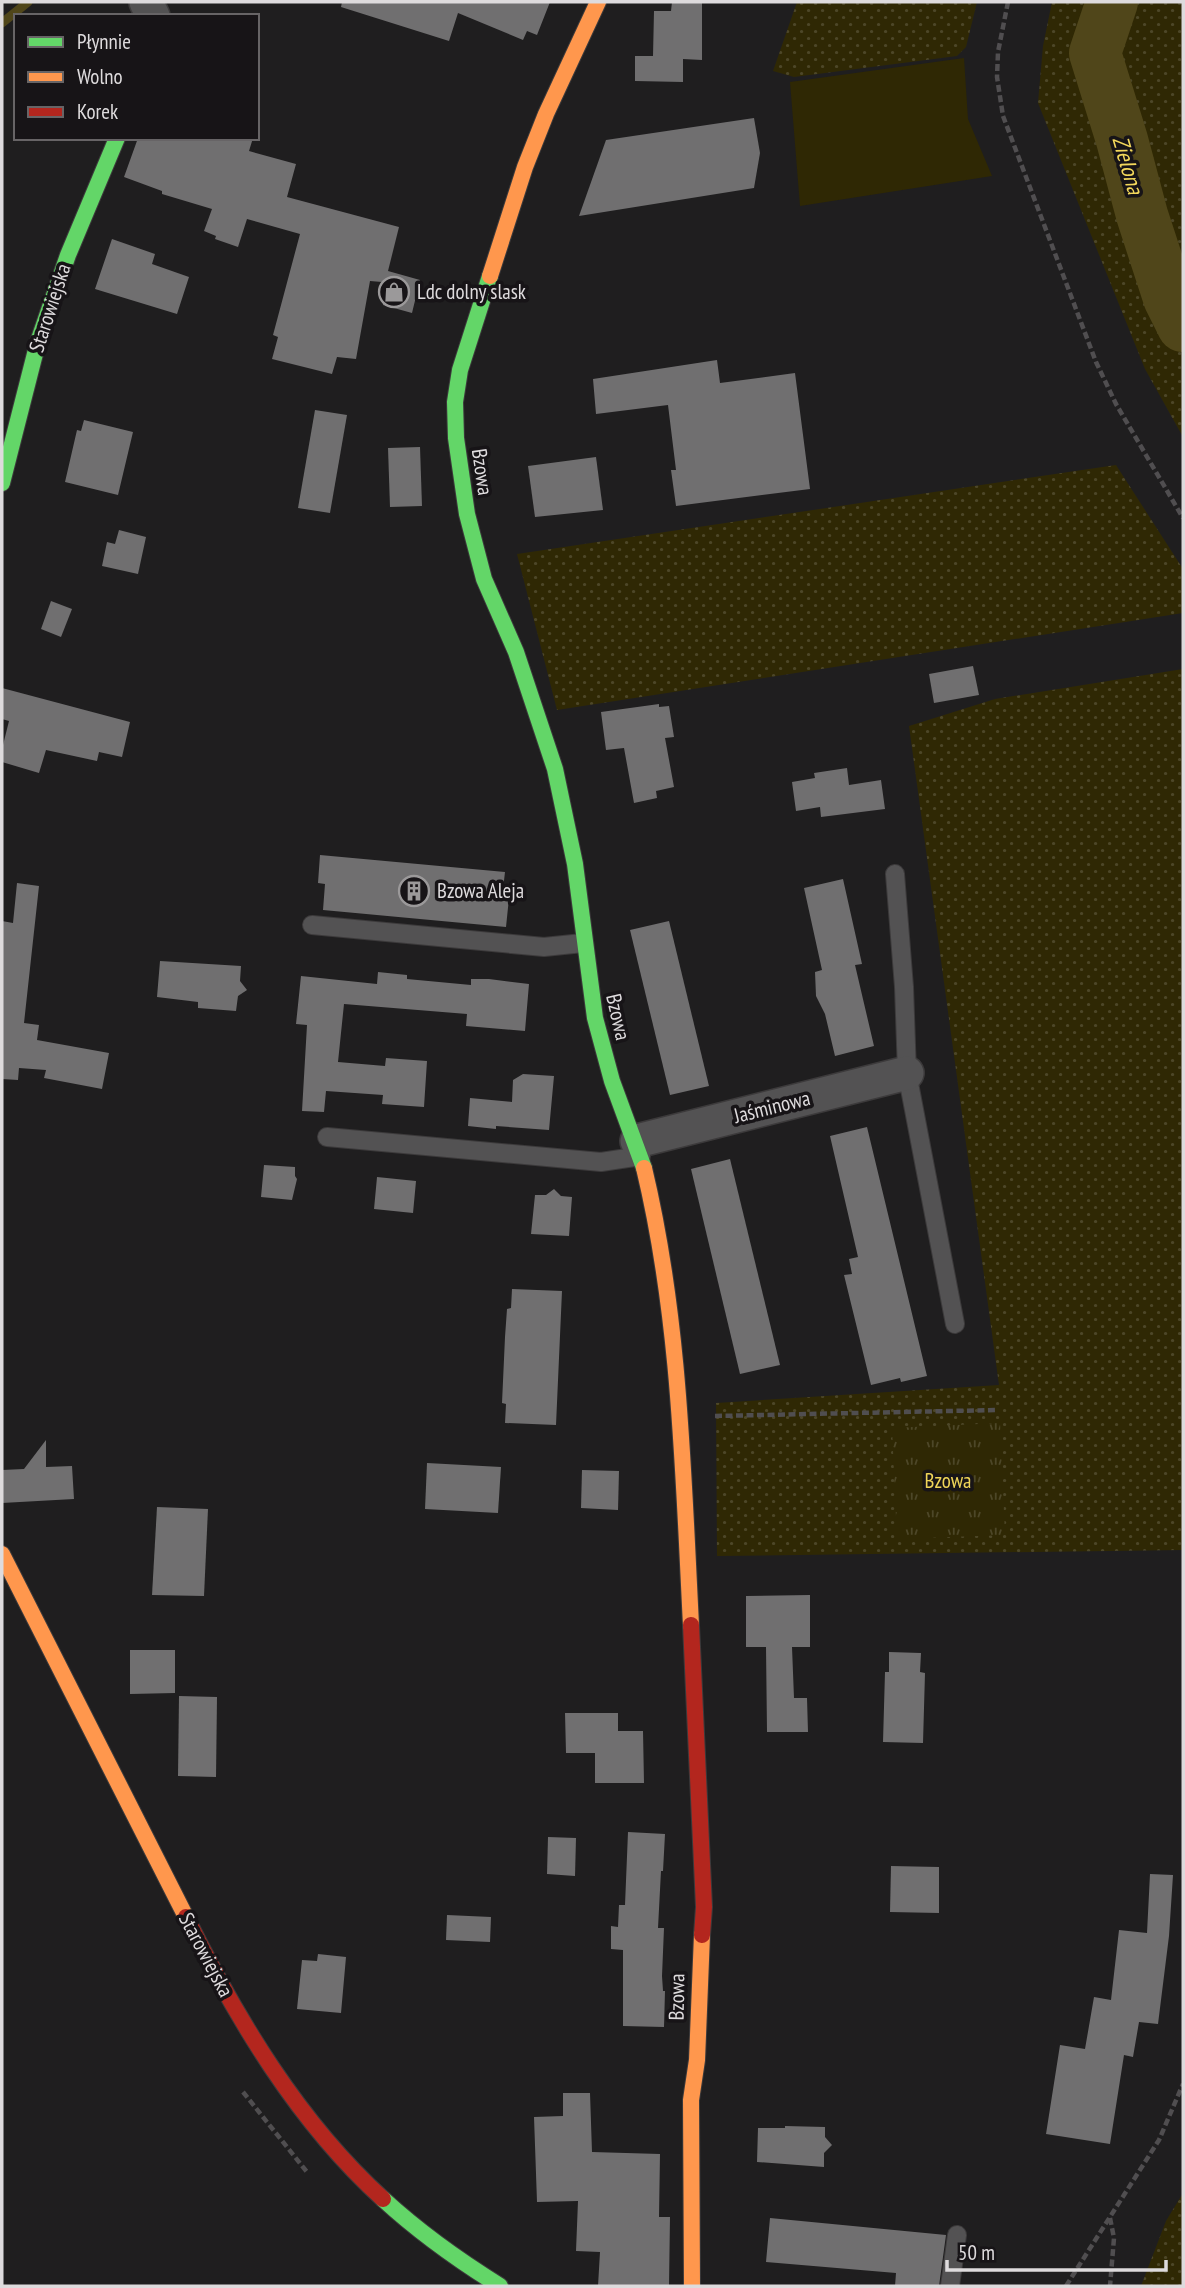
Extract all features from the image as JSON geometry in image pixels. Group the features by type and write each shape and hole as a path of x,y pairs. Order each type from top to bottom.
{"street":[{"name":"Bzowa","path":"598,2 546,114 525,167 460,370 455,402 456,438 467,514 484,579 516,652 555,769 575,864 583,943 595,1018 612,1080 639,1149 666,1276 681,1417 704,1907 698,1967 698,2060 691,2100 692,2286"},
{"name":"Starowiejska","path":"2,484 38,342 68,255 116,140"},
{"name":"Jaśminowa","path":"639,1149 907,1073"},
{"name":"Starowiejska","path":"2,1554 220,1984 295,2102 387,2203 440,2247 500,2286"}],"lane":[{"path":"895,874 904,987 907,1073 955,1324"},
{"path":"312,925 544,947 583,943"},
{"path":"327,1137 601,1162 639,1149"},
{"path":"950,2286 957,2235"}],"path":[{"path":"1008,2 998,52 997,76 1003,117 1096,362 1127,423 1183,518"},
{"path":"681,1417 997,1410"},
{"path":"1066,2286 1159,2140 1183,2084"},
{"path":"1110,2217 1114,2238 1110,2286"}],"green space":[{"path":"797,2 977,2 966,47 957,56 794,77 773,71"},
{"path":"1052,2 1183,2 1183,437 1145,369 1038,103 1043,46"},
{"path":"964,58 968,119 992,176 800,206 790,82"},
{"path":"1116,465 1183,569 1183,613 557,710 517,554"},
{"path":"1183,669 1183,1550 717,1556 716,1403 999,1385 909,726 995,699"},
{"name":"Bzowa","path":"1000,1423 1005,1535 897,1539 892,1428"},
{"path":"1183,2193 1183,2286 1141,2286 1166,2221"}],"building":[{"path":"342,2 550,2 537,35 527,31 523,40 458,13 449,41 341,7"},
{"path":"672,2 702,2 702,60 683,59 683,82 635,81 635,56 653,56 654,11 671,11"},
{"path":"754,118 760,153 754,188 579,216 606,140"},
{"path":"137,140 252,140 249,151 296,164 287,197 399,227 388,271 420,280 412,313 383,305 382,282 370,281 356,359 337,357 332,374 272,359 278,337 273,335 300,234 247,219 238,247 215,239 216,236 204,231 212,209 162,194 162,191 124,177"},
{"path":"112,239 155,254 152,264 189,277 177,314 95,289"},
{"path":"717,360 720,383 795,373 810,489 676,506 671,470 676,470 668,405 596,414 593,379"},
{"path":"315,410 347,415 330,513 298,508"},
{"path":"84,420 133,432 118,495 65,482 77,430 81,431"},
{"path":"420,447 422,506 390,507 388,448"},
{"path":"596,457 603,510 535,517 528,466"},
{"path":"119,530 146,537 138,574 102,566 107,542 115,544"},
{"path":"51,601 72,609 61,637 41,629"},
{"path":"973,666 979,695 934,703 929,674"},
{"path":"2,688 130,722 122,757 99,752 97,761 46,750 39,773 2,762 2,749 9,721 2,719"},
{"path":"659,704 659,707 669,706 674,737 665,738 674,787 656,791 657,798 634,803 624,748 606,750 601,712"},
{"path":"847,768 849,785 881,780 885,809 821,817 820,807 796,811 792,782 815,778 814,773"},
{"name":"Bzowa Aleja","path":"320,855 505,872 502,898 509,898 506,927 323,910 325,884 318,883"},
{"path":"843,879 862,964 855,965 874,1046 835,1056 825,1014 816,996 815,972 822,970 804,888"},
{"path":"17,883 39,886 24,1023 39,1025 37,1040 109,1053 102,1089 44,1078 46,1070 19,1068 18,1080 2,1079 2,921 13,923"},
{"path":"669,921 709,1086 670,1095 630,930"},
{"path":"160,961 241,966 240,981 247,990 238,996 236,1011 198,1008 198,1002 157,997"},
{"path":"378,972 407,975 407,979 471,985 471,979 529,984 525,1031 466,1026 467,1014 344,1004 338,1062 385,1066 386,1058 427,1061 424,1107 382,1104 383,1095 326,1091 324,1112 302,1111 307,1025 296,1024 301,976 377,984"},
{"path":"523,1074 554,1076 549,1130 468,1126 470,1098 512,1102 513,1080"},
{"path":"867,1127 927,1376 901,1382 900,1378 871,1385 844,1275 852,1274 849,1259 858,1257 830,1136"},
{"path":"730,1159 780,1365 740,1374 691,1169"},
{"path":"264,1165 295,1167 297,1179 292,1200 261,1197"},
{"path":"377,1177 416,1181 413,1213 374,1209"},
{"path":"554,1189 561,1196 572,1197 569,1236 531,1234 535,1195 546,1195"},
{"path":"512,1289 562,1291 556,1425 505,1423 506,1404 502,1403 505,1337"},
{"path":"46,1440 46,1467 72,1466 74,1499 2,1503 2,1470 24,1469"},
{"path":"427,1463 501,1467 498,1513 425,1509"},
{"path":"582,1470 619,1471 618,1510 581,1508"},
{"path":"157,1507 208,1509 204,1596 152,1595"},
{"path":"810,1595 810,1647 792,1647 794,1698 807,1698 808,1732 767,1732 766,1647 746,1647 746,1596"},
{"path":"130,1650 175,1650 175,1693 130,1694"},
{"path":"889,1652 921,1653 920,1672 925,1673 923,1743 883,1742 885,1672 889,1672"},
{"path":"179,1696 217,1697 216,1777 178,1776"},
{"path":"565,1713 618,1713 618,1731 643,1731 644,1783 595,1783 595,1753 566,1753"},
{"path":"628,1832 665,1834 658,1928 664,1928 664,2027 623,2026 623,1950 611,1949 611,1926 618,1927 619,1905 625,1905"},
{"path":"548,1837 576,1838 575,1876 547,1874"},
{"path":"891,1866 939,1867 939,1913 890,1912"},
{"path":"1150,1874 1173,1875 1169,1936 1158,2024 1139,2022 1133,2057 1124,2055 1110,2144 1046,2134 1060,2045 1085,2049 1094,1997 1111,2000 1119,1930 1147,1933"},
{"path":"447,1915 491,1917 490,1942 446,1940"},
{"path":"318,1954 346,1957 341,2013 297,2009 302,1960 317,1961"},
{"path":"563,2093 590,2093 592,2152 660,2154 659,2217 670,2217 669,2286 598,2286 600,2252 576,2251 578,2201 537,2202 534,2117 563,2116"},
{"path":"825,2127 825,2137 832,2145 824,2153 824,2167 757,2162 758,2128"},
{"path":"770,2218 946,2235 939,2286 895,2286 896,2273 766,2262"}],"waterway":[{"path":"2,23 28,2"},
{"name":"Zielona","path":"1112,2 1095,53 1142,215 1169,298 1183,326"}],"traffic: fast":[{"path":"2,483 38,342 68,255 116,140"},
{"path":"490,276 460,370 455,402 456,438 467,514 484,579 516,652 555,769 575,864 595,1018 612,1081 644,1168"},
{"path":"383,2199 440,2245 500,2286"}],"traffic: slow":[{"path":"490,276 525,167 546,114 598,2"},
{"path":"644,1168 656,1224 673,1338 691,1625"},
{"path":"2,1554 186,1917"},
{"path":"692,2286 691,2100 697,2060 702,1935"}],"traffic: jam":[{"path":"691,1625 704,1907 702,1935"},
{"path":"186,1917 248,2031 297,2103 352,2169 383,2199"}],"place":[{"name":"Ldc dolny slask","path":"394,292"},
{"name":"Bzowa Aleja","path":"414,891"}]}
